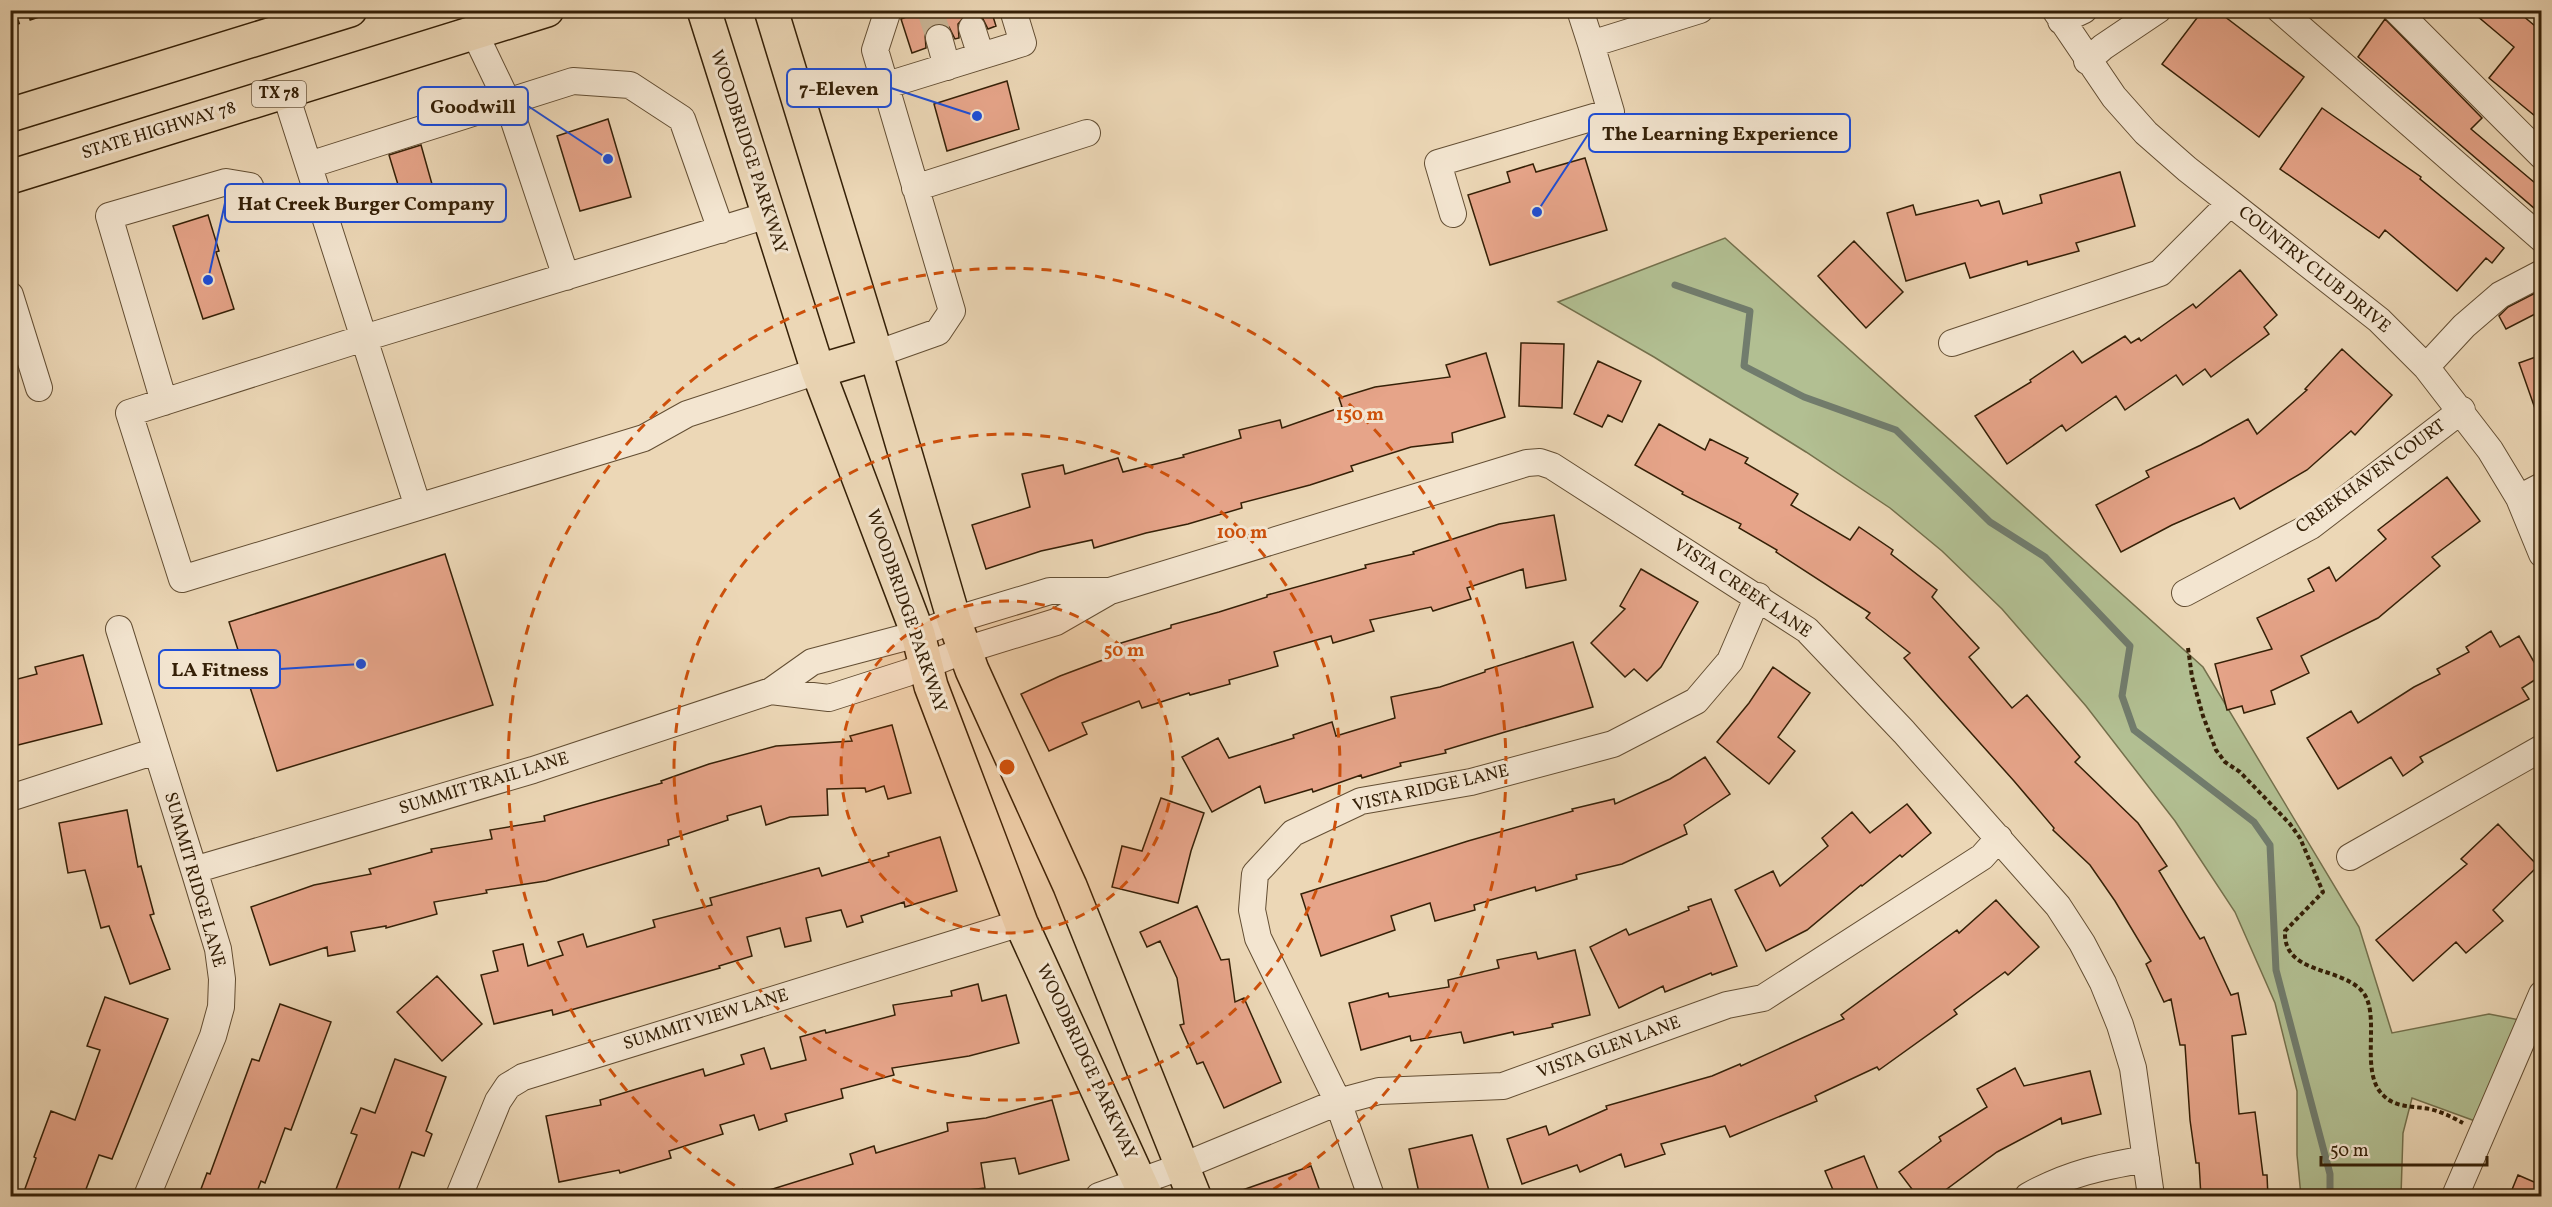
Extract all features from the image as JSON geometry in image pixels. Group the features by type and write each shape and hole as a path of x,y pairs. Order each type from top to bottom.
{"main road":[{"path":"10,115 350,10"},
{"name":"STATE HIGHWAY 78","path":"10,177 548,10"},
{"name":"WOODBRIDGE PARKWAY","path":"704,10 818,371 1021,922 1143,1189"},
{"path":"771,10 954,620 965,650 1070,886 1194,1197"},
{"path":"818,371 876,354"}],"street":[{"path":"876,354 938,332 951,311 875,50 888,10"},
{"path":"884,86 1023,43 1013,10"},
{"path":"1453,214 1438,164 1611,112 1580,10"},
{"path":"1591,44 1700,10"},
{"path":"2058,16 2084,10"},
{"path":"2088,61 2103,46 2158,10"},
{"path":"2280,10 2541,238"},
{"path":"2396,10 2541,156"},
{"name":"COUNTRY CLUB DRIVE","path":"2058,16 2114,98 2146,133 2230,203 2379,320 2426,367 2462,410 2490,450 2519,498 2541,554"},
{"path":"972,28 981,56"},
{"path":"475,34 508,103 566,277"},
{"path":"939,38 947,67"},
{"path":"309,165 573,81 630,85 682,119 721,230"},
{"path":"285,92 418,507"},
{"path":"915,188 1087,133"},
{"path":"164,402 108,216 226,182 250,186"},
{"path":"1952,343 2160,273 2230,203"},
{"path":"768,215 364,338 129,413 182,579 644,438 687,414 818,371"},
{"path":"2426,367 2464,326 2500,295 2541,273"},
{"path":"10,295 39,388"},
{"name":"CREEKHAVEN COURT","path":"2185,593 2311,526 2462,410"},
{"name":"VISTA CREEK LANE","path":"965,650 1056,622 1110,591 1527,463 1540,462 1552,466 1758,596 1807,630 1904,732 2058,906 2103,983 2120,1025 2133,1068 2151,1197"},
{"path":"2519,498 2541,486"},
{"name":"VISTA CREEK LANE","path":"954,620 1050,591 1110,591"},
{"name":"VISTA RIDGE LANE","path":"1371,1197 1338,1102 1258,938 1252,910 1255,874 1293,833 1361,801 1471,782 1614,744 1696,701 1730,661 1758,596"},
{"name":"SUMMIT TRAIL LANE","path":"771,691 829,698 921,650 954,620"},
{"name":"SUMMIT RIDGE LANE","path":"119,629 218,949 222,979 221,1007 204,1062 147,1197"},
{"name":"SUMMIT TRAIL LANE","path":"194,870 533,770 771,691 812,662 921,650 965,650"},
{"path":"2350,857 2541,748"},
{"path":"10,798 156,751"},
{"name":"VISTA GLEN LANE","path":"1099,1197 1143,1189 1183,1166 1338,1102 1379,1091 1503,1086 1727,1005 1763,998 1982,857 1998,838"},
{"name":"SUMMIT VIEW LANE","path":"459,1197 498,1101 508,1086 522,1077 1021,922"},
{"path":"2456,1197 2541,998"},
{"path":"2028,1197 2062,1179 2089,1169 2146,1159"}],"path":[{"path":"2188,648 2192,677 2216,750 2225,762 2240,772 2290,824 2300,838 2323,892 2285,931 2285,944 2293,958 2338,976 2362,991 2368,1006 2371,1068 2374,1082 2380,1093 2390,1102 2448,1115 2484,1131"}],"green space":[{"path":"1725,238 2203,667 2359,927 2392,1033 2489,1014 2530,1022 2486,1125 2412,1098 2403,1133 2401,1196 2301,1196 2297,1155 2297,1091 2275,1003 2235,912 2175,821 2086,706 2002,609 1942,551 1890,508 1806,452 1654,357 1558,302"}],"building":[{"path":"925,10 991,10 996,26 988,29 982,17 975,13 967,14 958,24 959,38 955,39 949,27 942,23 934,24 925,34 926,48 912,53 901,19"},
{"path":"2203,10 2216,10 2304,77 2259,137 2162,64"},
{"path":"2470,10 2516,10 2541,31 2541,121 2489,78 2514,47"},
{"path":"2385,19 2482,118 2471,129 2541,188 2541,214 2358,57"},
{"path":"1007,81 1019,129 947,151 934,104"},
{"path":"2322,108 2421,177 2420,179 2504,248 2492,263 2486,258 2457,291 2385,230 2379,238 2280,169"},
{"path":"608,119 631,197 580,211 557,136"},
{"path":"421,145 437,202 406,211 389,155"},
{"path":"1585,158 1607,230 1490,265 1468,195 1510,182 1507,172 1533,164 1536,172"},
{"path":"2120,172 2135,226 2076,243 2079,251 2028,265 2027,261 1970,278 1965,263 1906,281 1887,213 1913,205 1916,215 1978,200 1981,206 1999,201 2003,214 2042,203 2040,195"},
{"path":"208,215 219,251 216,252 234,309 203,319 173,226"},
{"path":"1854,241 1903,292 1866,328 1818,276"},
{"path":"2240,270 2277,315 2264,327 2269,334 2211,377 2205,369 2183,385 2176,375 2125,410 2116,396 2066,431 2062,425 2007,464 1975,416 2031,382 2030,380 2073,351 2082,363 2125,336 2131,343 2139,338 2141,341 2193,304 2196,308"},
{"path":"2541,290 2541,311 2506,329 2499,316 2508,307"},
{"path":"1521,343 1564,344 1562,408 1519,406"},
{"path":"2342,349 2392,395 2355,435 2351,431 2307,470 2240,509 2234,498 2172,525 2121,552 2096,505 2149,477 2146,471 2201,445 2248,419 2257,434 2307,390 2305,389"},
{"path":"1486,353 1505,417 1452,433 1453,442 1411,447 1351,466 1353,471 1241,503 1242,508 1188,524 1094,548 1092,540 1041,551 986,569 972,525 1030,507 1022,474 1063,465 1065,474 1118,458 1123,472 1184,457 1183,455 1241,438 1239,430 1280,420 1282,428 1342,407 1339,398 1375,387 1450,377 1446,365"},
{"path":"2541,355 2541,419 2539,420 2519,363"},
{"path":"1598,361 1641,381 1622,422 1608,415 1602,427 1574,414"},
{"path":"1659,424 1705,450 1710,439 1748,458 1745,463 1798,494 1791,505 1850,540 1859,527 1893,550 1891,554 1937,590 1932,597 1979,648 1969,657 2012,708 2027,695 2080,757 2075,762 2138,823 2167,866 2159,871 2200,939 2204,937 2231,995 2238,993 2246,1034 2232,1036 2239,1114 2255,1112 2263,1175 2267,1175 2268,1197 2201,1197 2199,1163 2196,1163 2190,1120 2185,1045 2180,1045 2171,999 2164,1002 2146,964 2151,961 2090,865 2053,830 2054,828 2014,781 1904,658 1910,653 1866,618 1870,613 1776,552 1777,550 1739,528 1741,524 1682,494 1683,492 1635,465"},
{"path":"2447,477 2480,521 2432,557 2440,566 2378,618 2301,656 2309,673 2271,691 2275,704 2244,713 2242,706 2227,710 2215,664 2272,649 2257,618 2314,591 2308,579 2329,567 2336,581 2386,539 2378,530"},
{"path":"1554,515 1566,580 1526,588 1523,569 1467,588 1471,599 1433,611 1431,607 1370,620 1374,631 1333,643 1331,636 1274,652 1278,666 1229,680 1230,684 1190,695 1189,693 1142,708 1139,701 1082,723 1087,734 1049,751 1021,694 1060,676 1124,652 1121,643 1171,628 1171,625 1267,597 1267,595 1366,568 1365,565 1414,554 1413,552 1499,524"},
{"path":"445,554 493,705 277,771 229,622"},
{"path":"1641,569 1698,602 1661,667 1647,681 1634,669 1625,677 1591,643 1625,609 1620,606"},
{"path":"2491,631 2500,647 2519,636 2541,674 2522,688 2529,699 2420,757 2423,762 2403,776 2391,757 2338,789 2307,738 2351,711 2358,723 2414,687 2440,674 2437,669 2469,652 2466,647"},
{"path":"1573,642 1593,707 1445,750 1446,753 1400,763 1401,766 1362,778 1361,775 1313,792 1312,789 1265,803 1260,786 1212,812 1182,757 1218,738 1229,758 1294,738 1293,735 1332,722 1336,736 1395,718 1391,697 1440,687"},
{"path":"83,655 102,724 10,747 10,681 37,674 35,667"},
{"path":"1773,667 1810,693 1778,737 1795,751 1769,784 1717,742 1749,703"},
{"path":"892,725 911,793 888,799 884,786 866,792 865,788 827,789 828,815 790,817 766,825 761,806 727,816 728,820 668,840 669,845 546,881 486,890 487,893 434,902 437,914 386,928 386,926 351,932 355,951 328,956 327,947 270,965 251,907 314,885 371,874 369,869 432,852 431,849 492,839 490,830 545,821 544,816 662,783 661,781 709,764 776,746 852,741 850,736"},
{"path":"1705,757 1730,794 1684,825 1687,834 1622,864 1576,875 1577,879 1536,891 1535,887 1474,905 1475,910 1435,921 1430,903 1391,916 1395,930 1321,956 1301,894 1468,841 1573,811 1572,809 1614,799 1615,804 1670,779"},
{"path":"1161,798 1204,813 1191,851 1178,903 1112,887 1122,846 1142,851"},
{"path":"1907,804 1931,833 1902,857 1900,855 1861,885 1807,930 1766,951 1735,890 1773,871 1780,886 1828,846 1822,838 1852,812 1870,833"},
{"path":"127,810 138,867 141,866 154,914 150,915 170,969 130,984 109,926 101,928 85,870 68,873 59,823"},
{"path":"2498,824 2538,866 2493,910 2503,921 2466,953 2456,942 2413,981 2376,940 2467,864 2461,859"},
{"path":"940,837 957,891 905,907 904,902 861,916 863,922 847,927 841,910 806,918 811,941 785,947 780,928 747,937 752,956 719,966 720,968 553,1015 552,1010 494,1024 481,975 498,971 493,951 523,944 528,966 563,955 558,942 583,934 587,947 655,927 653,920 712,905 710,898 819,868 822,876 889,856 888,853"},
{"path":"1711,899 1737,966 1712,975 1711,973 1665,992 1663,986 1619,1008 1590,947 1626,929 1629,935 1689,910 1688,907"},
{"path":"1996,900 2039,947 2008,975 2005,972 1954,1010 1957,1014 1879,1070 1877,1067 1815,1096 1817,1101 1730,1137 1725,1126 1661,1144 1665,1154 1625,1167 1621,1154 1580,1172 1577,1165 1522,1184 1507,1139 1546,1126 1549,1135 1607,1109 1606,1106 1712,1076 1740,1064 1741,1066 1844,1019 1841,1015 1957,930 1959,933"},
{"path":"1197,906 1221,960 1229,959 1235,1002 1244,998 1281,1082 1224,1108 1203,1062 1197,1064 1180,1025 1184,1024 1177,978 1160,941 1147,947 1140,932"},
{"path":"1575,950 1590,1015 1552,1024 1553,1027 1514,1035 1513,1032 1464,1043 1461,1032 1411,1041 1410,1036 1361,1050 1349,1003 1388,993 1389,997 1449,987 1448,980 1499,968 1497,960 1536,952 1538,959"},
{"path":"437,976 482,1024 442,1061 397,1012"},
{"path":"978,984 982,1001 1006,995 1019,1043 969,1056 892,1068 894,1075 841,1089 843,1098 785,1114 787,1121 759,1130 754,1115 720,1125 723,1134 669,1151 671,1158 620,1173 619,1170 559,1182 546,1116 601,1105 600,1100 703,1069 705,1076 744,1064 741,1055 764,1048 771,1069 806,1060 800,1037 825,1030 826,1033 895,1015 893,1005 952,996 951,991"},
{"path":"105,997 168,1019 112,1159 99,1155 83,1197 22,1197 51,1111 75,1120 100,1050 87,1046"},
{"path":"280,1004 331,1022 291,1130 285,1128 265,1183 261,1181 255,1197 198,1197 207,1173 210,1174 252,1059 259,1061"},
{"path":"395,1059 446,1077 426,1131 432,1134 424,1156 412,1152 396,1197 333,1197 357,1135 351,1133 361,1108 375,1113"},
{"path":"2015,1068 2024,1086 2090,1071 2101,1114 2062,1124 2061,1118 1997,1152 1936,1197 1918,1197 1899,1172 1941,1141 1939,1137 1987,1107 1977,1089"},
{"path":"1052,1100 1069,1160 1019,1174 1015,1158 981,1163 985,1188 953,1192 954,1197 764,1197 763,1192 853,1164 850,1154 874,1146 876,1153 948,1131 947,1123 986,1118"},
{"path":"1472,1135 1491,1197 1420,1197 1409,1149"},
{"path":"1864,1156 1881,1197 1836,1197 1825,1171"},
{"path":"1311,1166 1322,1197 1231,1197 1231,1194"},
{"path":"2518,1175 2541,1185 2541,1197 2509,1197"}],"waterway":[{"path":"1675,285 1750,311 1744,366 1804,397 1896,430 1990,522 2045,557 2130,646 2122,696 2134,730 2254,822 2270,845 2276,970 2330,1174 2330,1196"}],"tunnel":[{"path":"930,10 939,38"}],"railway":[{"path":"10,25 56,10"}],"place":[{"name":"7-Eleven","path":"977,116"},
{"name":"Goodwill","path":"608,159"},
{"name":"The Learning Experience","path":"1537,212"},
{"name":"Hat Creek Burger Company","path":"208,280"},
{"name":"LA Fitness","path":"361,664"}]}
